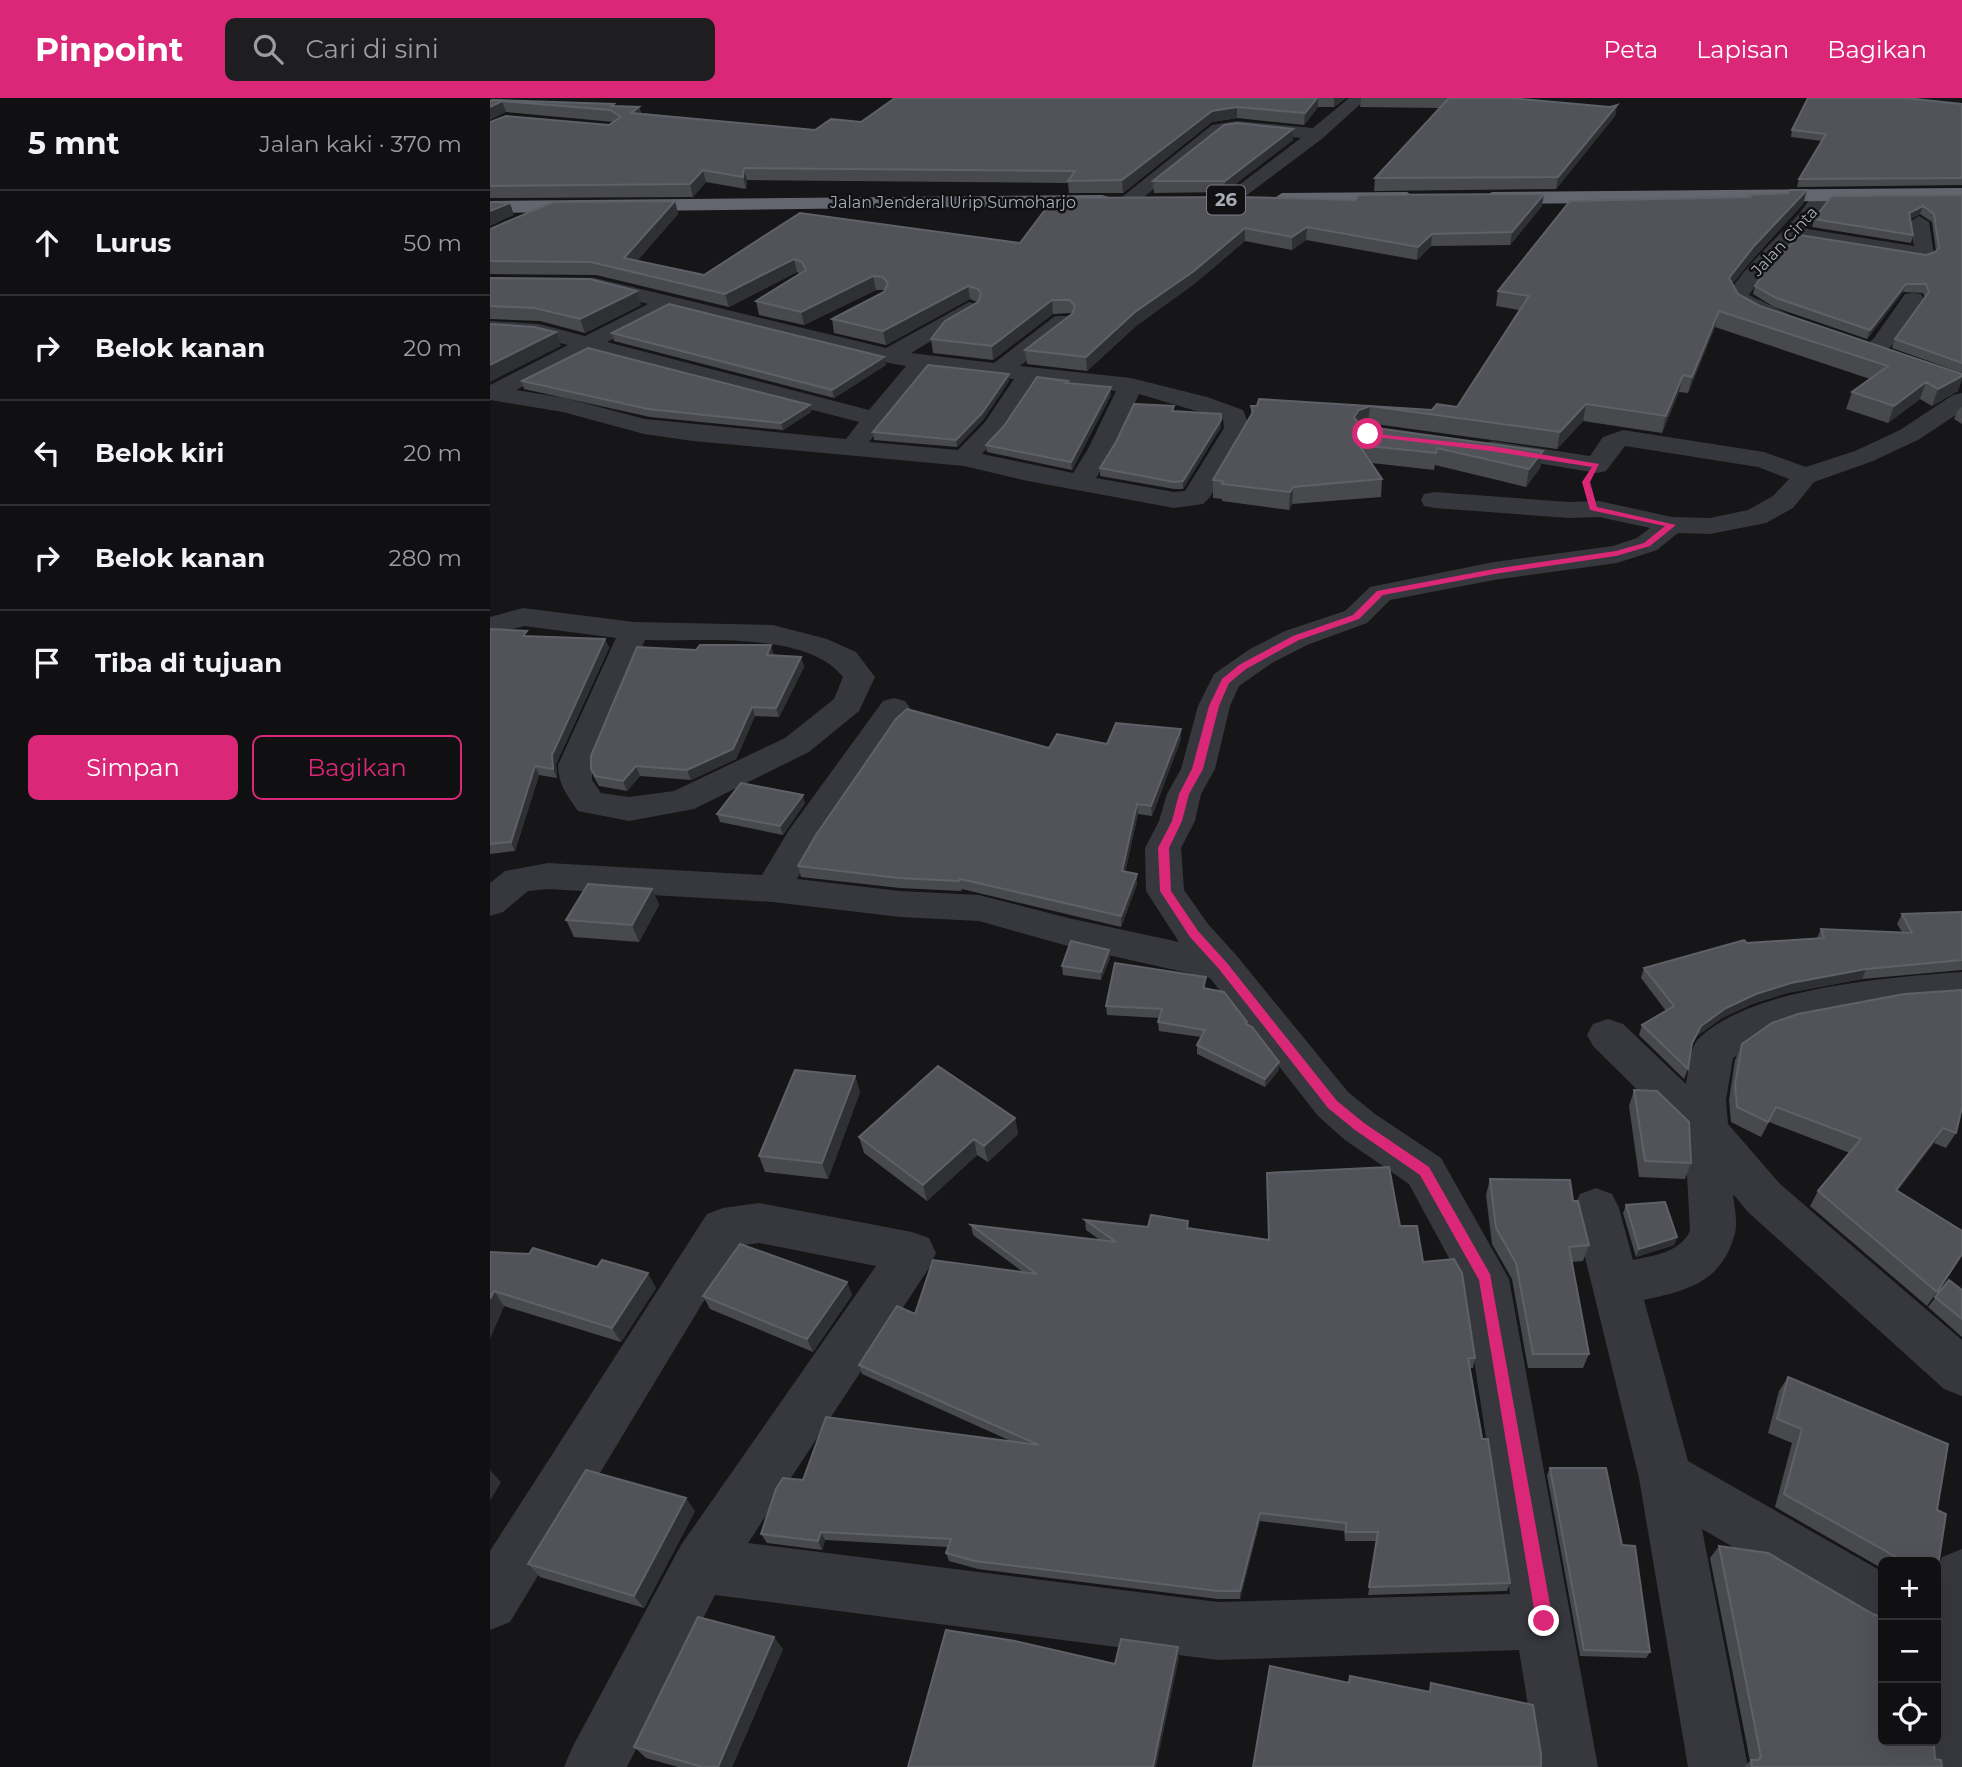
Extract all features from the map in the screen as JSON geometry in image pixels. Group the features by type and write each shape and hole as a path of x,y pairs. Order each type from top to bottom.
{"highway":[{"path":"1479,198 1962,194"},
{"name":"26","path":"1203,200 1424,198"},
{"name":"Jalan Jenderal Urip Sumoharjo","path":"490,207 1152,201"}],"street":[{"path":"1228,200 1317,134 1359,98"},
{"path":"1127,201 1225,126 1317,134"},
{"name":"Jalan Cinta","path":"1801,326 1765,314 1744,303 1738,295 1747,280 1793,233 1824,195"},
{"path":"512,226 555,206"},
{"path":"1793,233 1924,254 1919,222"},
{"path":"490,283 595,284 889,356 1131,385 1220,409 1234,415 1237,428 1201,491 1193,498 1174,500 1080,484 964,458 644,426 565,405 492,393"},
{"path":"1873,350 1882,343 1913,299"},
{"path":"732,318 764,300"},
{"path":"492,393 666,303"},
{"path":"889,356 969,309"},
{"path":"998,371 1063,321"},
{"path":"808,335 831,323"},
{"path":"490,328 537,329 875,419"},
{"path":"1849,342 1895,358"},
{"path":"852,446 922,362"},
{"path":"964,458 994,427 1029,374"},
{"path":"1080,484 1101,449 1131,385"},
{"path":"1434,500 1569,510 1593,509 1672,525 1710,526 1756,517 1783,502 1805,476 1864,456 1909,435 1958,387"},
{"path":"1593,509 1586,482 1612,442 1623,439 1764,460 1805,476"},
{"path":"1463,445 1597,466"},
{"path":"1568,1767 1485,1279 1425,1171 1360,1127 1333,1104 1223,966 1194,934 1165,891 1163,848 1177,821 1184,794 1198,769 1214,706 1225,681 1242,667 1296,638 1356,617 1380,593 1494,571 1616,554 1647,544 1672,525"},
{"path":"490,626 523,617 634,631 773,634 816,646 845,659 859,677 848,704 797,745 682,801 629,809 590,803 575,782 575,765 634,631"},
{"path":"773,889 802,839 894,708"},
{"path":"490,903 518,880 548,876 773,889 900,904 979,908 1069,932 1223,966"},
{"path":"1616,1285 1674,1272 1701,1256 1713,1231 1706,1100 1713,1050 1750,1025 1786,1012 1896,992 1962,987"},
{"path":"1608,1035 1709,1132 1764,1198 1962,1372"},
{"path":"1596,1208 1666,1478 1718,1767"},
{"path":"490,1602 723,1228 759,1223 912,1253 701,1565 594,1767"},
{"path":"1666,1478 1878,1600"},
{"path":"701,1565 1218,1631 1544,1621"},
{"path":"1954,1767 1943,1638 1962,1577"}],"building":[{"path":"895,98 1317,98 1305,113 1237,107 1212,111 1122,180 1068,181 1075,171 744,168 743,177 703,170 690,184 490,186 490,122 506,116 609,125 621,117 610,110 502,101 490,107 492,100 614,104 612,106 639,107 631,113 815,130 831,119 861,122"},
{"path":"1449,98 1510,98 1610,107 1617,105 1558,177 1375,178"},
{"path":"1808,98 1906,98 1962,104 1962,178 1799,179 1826,134 1792,130"},
{"path":"1237,123 1293,129 1225,181 1153,181 1224,125"},
{"path":"1807,190 1754,246 1729,278 1738,294 1760,306 1962,374 1938,389 1926,382 1894,406 1852,392 1888,366 1719,311 1692,377 1683,375 1666,416 1586,404 1560,432 1371,406 1432,410 1437,404 1457,407 1529,296 1498,291 1570,201 1750,197 1748,195"},
{"path":"1544,194 1512,232 1432,234 1418,247 1307,227 1292,237 1245,228 1194,271 1135,312 1086,357 1025,350 1072,314 1075,306 1070,300 1052,300 992,346 931,339 945,321 978,302 981,294 978,289 968,286 883,331 832,319 884,292 888,283 883,277 873,276 801,312 756,301 806,270 802,262 794,259 725,294 591,262 490,261 490,229 553,202 675,201 624,258 704,275 800,213 1020,243 1054,198 1240,197 1355,200 1359,195"},
{"path":"1962,195 1962,363 1895,339 1929,292 1926,284 1906,284 1870,330 1776,298 1755,286 1768,267 1800,235 1926,255 1939,248 1934,214 1923,206 1909,213 1913,235 1814,219 1832,196"},
{"path":"490,202 510,203 490,211"},
{"path":"490,278 590,279 637,291 580,319 535,308 490,306"},
{"path":"669,304 884,357 832,390 612,333"},
{"path":"490,324 534,327 556,332 490,365"},
{"path":"588,348 810,405 781,423 648,409 522,381"},
{"path":"928,365 1009,374 982,413 956,440 873,432"},
{"path":"1037,377 1111,387 1071,462 986,445 1004,426"},
{"path":"1259,399 1370,406 1359,410 1354,417 1359,424 1543,451 1529,469 1437,448 1436,453 1359,445 1382,479 1293,487 1290,492 1222,484 1223,481 1213,480 1253,412 1251,406 1257,406"},
{"path":"1134,404 1174,406 1172,411 1221,414 1221,420 1183,481 1174,482 1100,468"},
{"path":"490,629 527,631 523,636 605,639 552,755 553,769 535,766 511,842 490,844"},
{"path":"700,645 771,645 767,655 801,657 776,708 752,707 733,749 687,770 636,766 623,781 595,776 591,769 591,756 637,647 696,650"},
{"path":"907,709 1049,748 1057,734 1107,744 1116,723 1181,729 1151,806 1137,804 1122,871 1137,874 1121,916 960,879 898,878 798,866 816,835 896,719"},
{"path":"741,783 803,795 780,826 717,814"},
{"path":"588,884 652,889 632,925 566,920"},
{"path":"1962,912 1962,960 1866,969 1791,983 1756,994 1726,1008 1701,1026 1692,1043 1688,1069 1642,1025 1674,1006 1644,968 1744,940 1747,943 1824,938 1821,929 1912,933 1902,914"},
{"path":"1071,941 1109,950 1101,972 1062,966"},
{"path":"1115,963 1206,977 1203,988 1224,992 1246,1024 1252,1027 1279,1062 1265,1079 1197,1045 1205,1030 1158,1022 1162,1009 1106,1006"},
{"path":"1962,990 1962,1107 1956,1133 1943,1128 1896,1190 1962,1231 1962,1254 1937,1292 1818,1191 1861,1139 1776,1107 1768,1122 1737,1107 1735,1085 1742,1044 1772,1023 1798,1014 1904,994"},
{"path":"938,1066 1015,1118 984,1146 974,1139 923,1185 859,1137"},
{"path":"795,1070 855,1076 822,1163 759,1156"},
{"path":"1634,1090 1657,1091 1689,1122 1691,1163 1645,1161"},
{"path":"1389,1167 1400,1226 1417,1226 1423,1262 1454,1259 1462,1273 1475,1358 1468,1358 1482,1439 1488,1439 1510,1583 1369,1587 1378,1532 1346,1532 1346,1523 1260,1513 1240,1591 1218,1591 975,1561 946,1553 951,1539 821,1532 818,1541 761,1534 776,1489 783,1478 803,1480 826,1417 1039,1445 859,1365 897,1306 915,1314 933,1260 1037,1274 971,1225 1116,1242 1085,1220 1148,1227 1151,1215 1188,1221 1187,1228 1269,1240 1267,1173"},
{"path":"1490,1179 1570,1180 1573,1201 1578,1201 1589,1245 1569,1247 1589,1354 1533,1354 1516,1263 1496,1228"},
{"path":"1665,1202 1677,1237 1639,1249 1626,1205"},
{"path":"740,1244 847,1282 807,1339 703,1296"},
{"path":"533,1248 597,1267 602,1260 648,1273 612,1328 494,1291 490,1299 490,1252 529,1254"},
{"path":"1949,1280 1962,1290 1962,1319 1935,1297"},
{"path":"1788,1377 1948,1444 1937,1510 1946,1514 1939,1557 1896,1557 1784,1494 1802,1429 1777,1419"},
{"path":"1550,1468 1606,1468 1622,1545 1635,1546 1650,1652 1584,1650"},
{"path":"586,1470 686,1498 634,1596 528,1564"},
{"path":"1719,1546 1768,1553 1878,1616 1878,1746 1934,1746 1935,1759 1941,1760 1942,1767 1752,1767 1751,1760 1761,1757"},
{"path":"698,1617 774,1637 718,1767 702,1767 634,1747"},
{"path":"946,1630 1015,1641 1115,1664 1121,1639 1178,1647 1153,1767 908,1767"},
{"path":"1270,1666 1349,1683 1350,1676 1430,1692 1431,1683 1533,1705 1541,1767 1253,1767"}],"route":[{"path":"1368,434 1491,449 1597,466 1586,482 1593,509 1672,525 1647,544 1616,554 1494,571 1380,593 1356,617 1296,638 1242,667 1225,681 1214,706 1198,769 1184,794 1177,821 1163,848 1165,891 1194,934 1223,966 1333,1104 1360,1127 1425,1171 1485,1279 1544,1621"}]}
